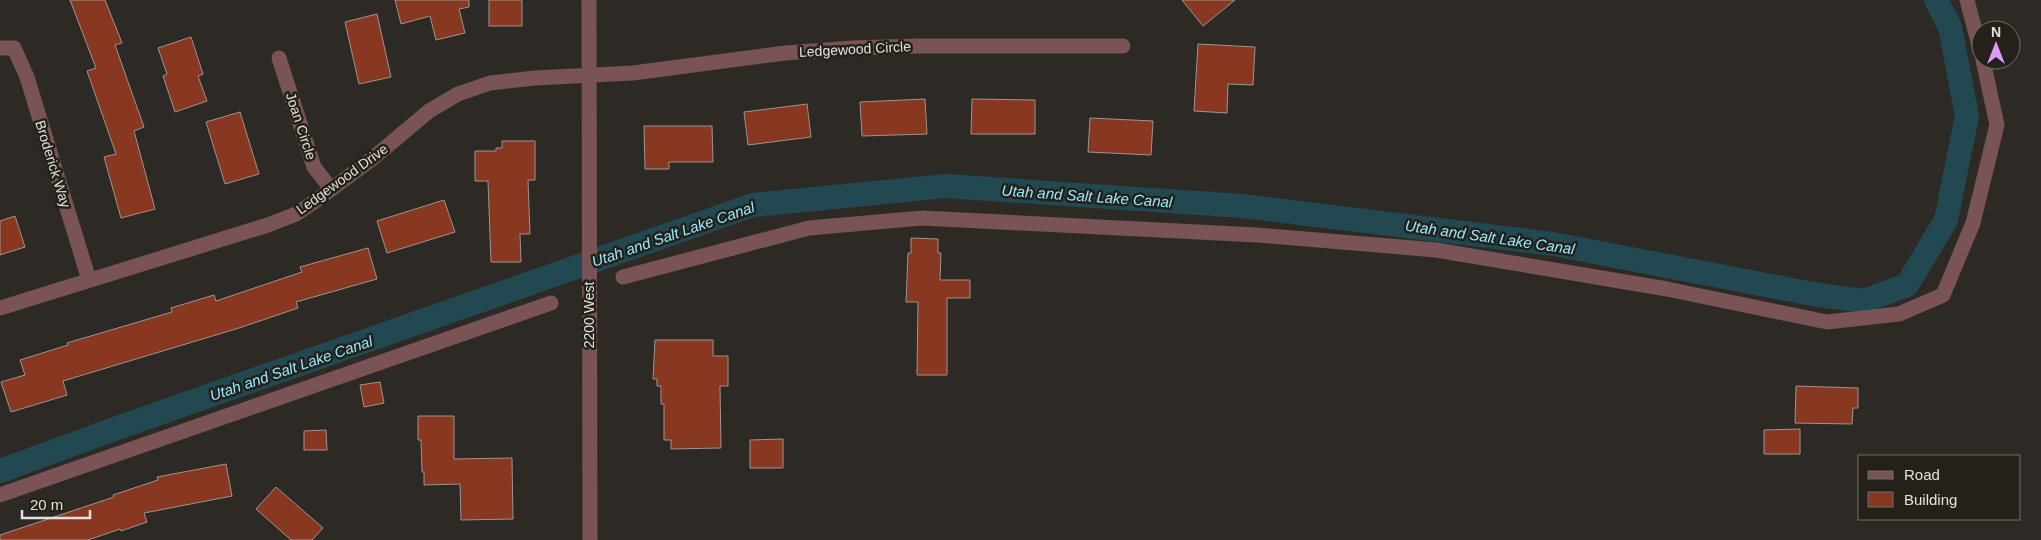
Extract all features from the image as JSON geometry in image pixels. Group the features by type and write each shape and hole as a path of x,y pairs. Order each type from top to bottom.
{"street":[{"name":"2200 West","path":"589,0 590,540"},
{"path":"1967,0 1972,20"},
{"name":"Ledgewood Circle","path":"589,76 633,73 785,53 853,48 918,46 1123,46"},
{"name":"Broderick Way","path":"7,48 27,77 89,280"},
{"name":"Joan Circle","path":"279,58 314,167 331,189"},
{"path":"623,277 809,228 922,218 1257,235 1436,250 1648,286 1827,322 1899,314 1943,295 1972,223 1997,125 1985,70"},
{"name":"Ledgewood Drive","path":"0,308 268,225 296,214 372,159 429,110 458,94 490,83 536,78 589,76"},
{"path":"0,495 551,303"}],"building":[{"path":"70,0 105,0 122,43 115,45 144,127 134,131 155,209 121,218 104,157 116,154 87,71 96,68"},
{"path":"395,0 469,0 469,7 459,9 465,33 436,40 430,16 401,24"},
{"path":"489,0 522,0 522,26 489,26"},
{"path":"1182,0 1235,0 1203,26"},
{"path":"377,14 391,77 359,84 345,22"},
{"path":"191,37 203,74 198,76 207,101 175,112 163,76 167,74 158,48"},
{"path":"1198,44 1255,47 1253,85 1228,84 1227,113 1194,111"},
{"path":"925,99 927,134 862,136 860,102"},
{"path":"972,99 1035,100 1035,134 971,134"},
{"path":"807,104 811,137 748,145 744,112"},
{"path":"240,112 259,174 225,184 206,122"},
{"path":"1090,118 1153,121 1151,155 1088,152"},
{"path":"644,126 712,126 713,162 669,162 669,169 645,169"},
{"path":"502,141 535,141 535,180 528,180 530,234 520,234 521,262 491,262 488,181 475,181 475,151 496,151 496,148 502,148"},
{"path":"444,200 455,232 387,253 377,221"},
{"path":"15,216 25,247 0,255 0,221"},
{"path":"911,238 938,239 938,253 941,253 940,280 970,280 970,298 947,298 947,375 917,375 918,302 906,302 908,253 911,253"},
{"path":"368,248 377,279 296,302 298,308 239,328 63,381 67,395 11,412 1,382 25,375 20,360 68,345 67,343 172,312 171,308 214,295 216,301 302,272 300,267"},
{"path":"655,340 713,340 713,356 728,356 728,386 720,386 721,448 671,449 671,440 664,440 664,404 661,404 661,386 657,386 657,379 653,379"},
{"path":"380,382 384,403 364,407 360,385"},
{"path":"1796,386 1858,388 1858,408 1853,408 1852,424 1795,423"},
{"path":"418,416 454,416 454,459 512,458 513,519 461,520 460,484 424,485 421,440 418,440"},
{"path":"1800,429 1800,454 1764,454 1764,430"},
{"path":"326,430 327,450 304,450 304,431"},
{"path":"783,439 783,468 750,468 750,440"},
{"path":"226,464 232,496 144,513 147,522 88,540 0,540 0,535 114,497 113,495 158,480 157,477"},
{"path":"276,487 323,528 312,540 291,540 256,509"}],"waterway":[{"name":"Utah and Salt Lake Canal","path":"0,471 120,427 753,205 946,186 1242,206 1553,244 1818,295 1864,301 1907,285 1946,220 1967,116 1950,27 1936,0"}]}
